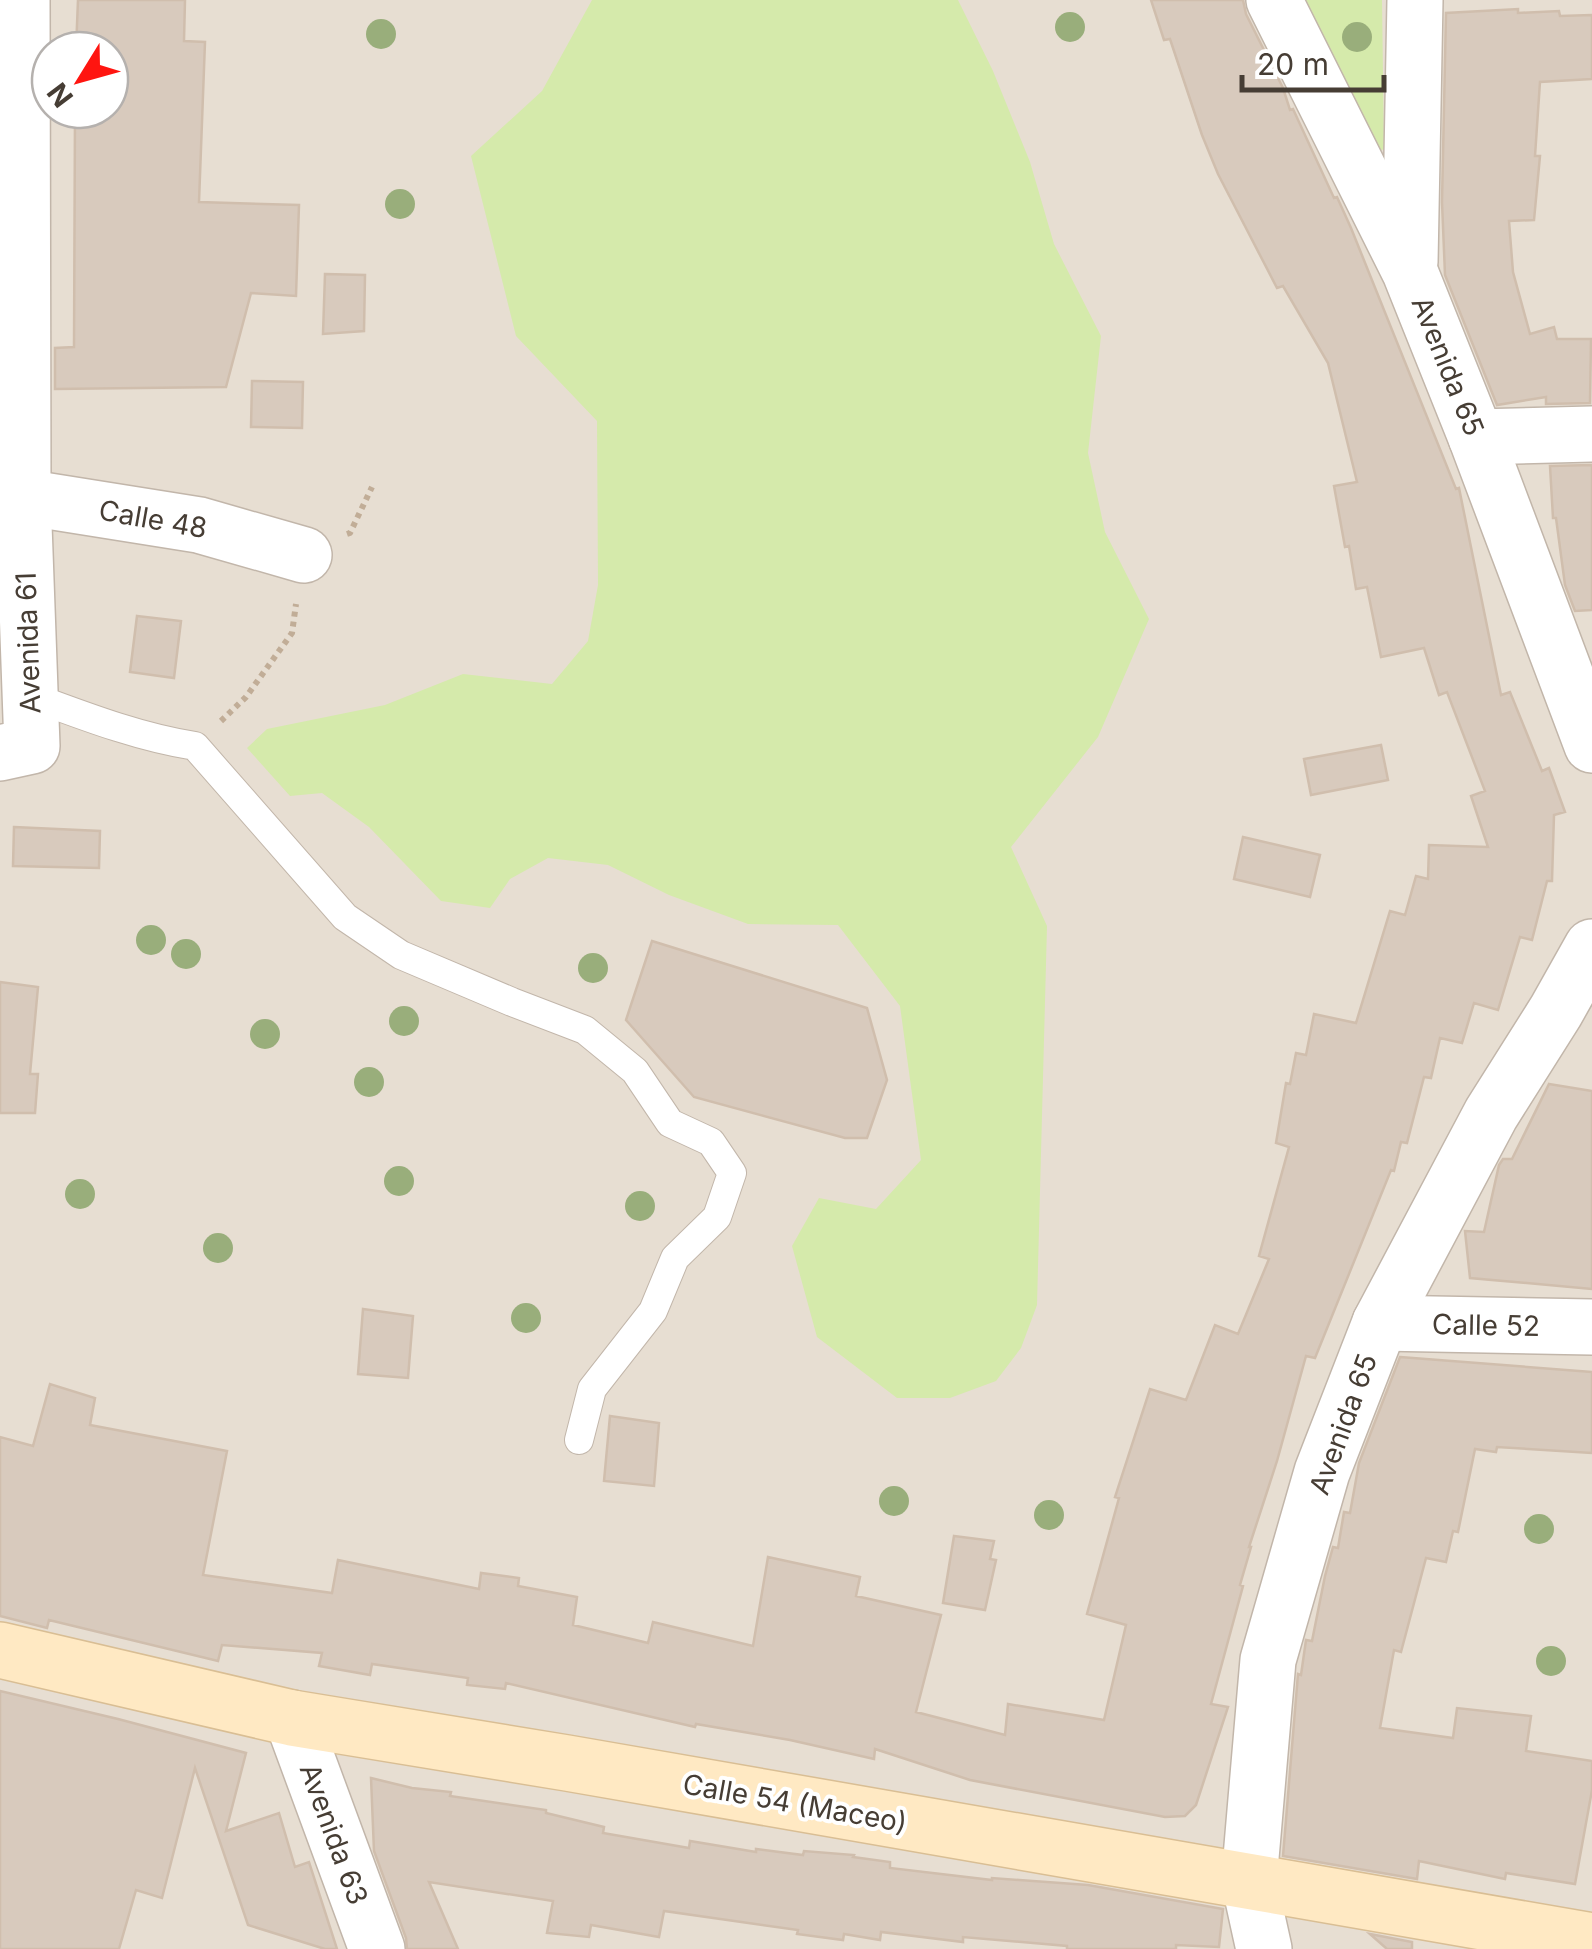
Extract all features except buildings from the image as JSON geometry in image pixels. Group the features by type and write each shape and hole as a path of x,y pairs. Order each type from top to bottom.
{"main road":[{"name":"Calle 54 (Maceo)","path":"0,1650 292,1718 1592,1941"}],"street":[{"name":"Avenida 61","path":"21,731 12,497 10,146 22,0"},
{"name":"Avenida 65","path":"1274,0 1410,272 1592,745"},
{"path":"1410,272 1414,0"},
{"path":"1476,437 1592,434"},
{"name":"Calle 48","path":"12,497 199,525 304,555"},
{"name":"Avenida 65","path":"1264,1949 1249,1881 1268,1660 1322,1472 1380,1323 1491,1114 1592,947"},
{"name":"Calle 52","path":"1380,1323 1592,1328"},
{"name":"Avenida 63","path":"292,1718 377,1949"}],"lane":[{"path":"21,731 94,719 162,741 195,746 345,916 401,955 584,1030 634,1071 670,1123 710,1142 732,1173 717,1216 675,1258 653,1311 592,1389 579,1440"}],"path":[{"path":"195,746 246,697 292,633 304,555"}],"shaded area":[{"path":"0,0 1592,0 1592,1949 0,1949"}],"green space":[{"path":"592,0 958,0 993,71 1030,162 1054,244 1101,336 1088,453 1105,532 1149,619 1098,737 1011,847 1047,926 1037,1305 1021,1348 996,1381 950,1398 897,1398 817,1337 792,1246 819,1198 876,1209 921,1160 900,1006 838,925 748,924 669,895 608,865 548,858 510,879 490,908 441,901 369,827 322,793 290,796 247,748 267,729 385,705 463,674 552,684 588,641 598,585 597,421 516,336 471,156 542,91"},
{"path":"1305,0 1382,0 1384,149 1377,152"}]}
